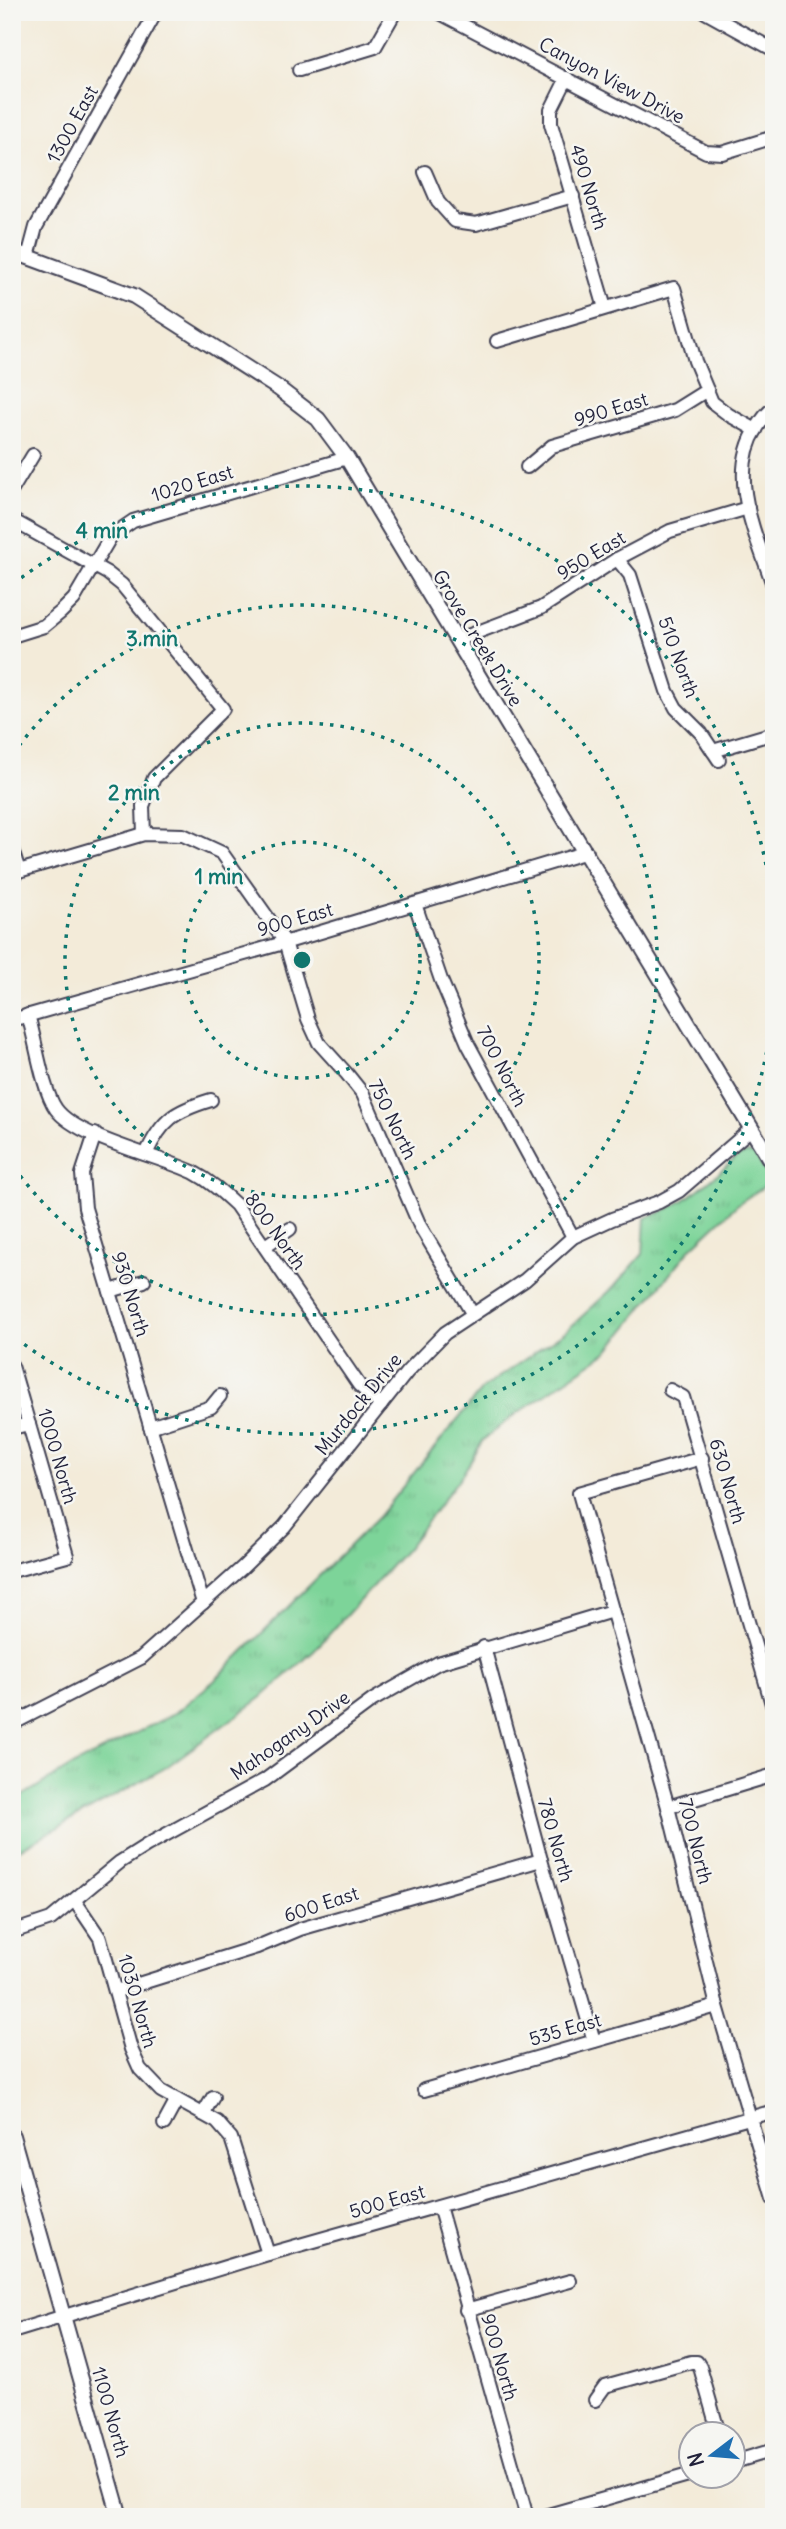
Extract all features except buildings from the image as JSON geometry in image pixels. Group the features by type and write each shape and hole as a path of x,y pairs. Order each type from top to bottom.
{"street":[{"name":"1300 East","path":"29,257 36,227 156,12"},
{"path":"299,70 375,47 395,12"},
{"name":"Canyon View Drive","path":"438,12 706,152 722,153 774,137"},
{"path":"705,12 774,50"},
{"name":"490 North","path":"567,78 551,110 551,124 605,308"},
{"path":"425,172 438,202 455,221 476,224 573,196"},
{"name":"Grove Creek Drive","path":"12,251 134,296 278,388 318,419 347,457 774,1166"},
{"name":"Grove Creek Drive","path":"12,258 29,257"},
{"path":"497,341 674,288 695,361 712,402 756,430"},
{"name":"990 East","path":"527,467 552,446 675,410 707,390"},
{"path":"773,585 747,508 743,465 751,437 767,413 774,408"},
{"path":"12,490 33,455"},
{"name":"1020 East","path":"12,636 44,626 61,612 74,598 111,536 133,521 347,457"},
{"name":"950 East","path":"457,640 541,608 617,559 670,531 747,508"},
{"path":"12,520 107,573 122,585 223,709 154,778 143,806 144,834"},
{"name":"510 North","path":"617,559 630,575 667,691 676,709 701,733 716,756 774,733"},
{"name":"750 North","path":"15,872 144,834 183,835 222,853 285,942 308,1019 319,1043 363,1094 420,1226 472,1313"},
{"path":"12,849 15,872"},
{"name":"900 East","path":"12,1020 587,852"},
{"name":"700 North","path":"415,904 441,980 468,1044 573,1237"},
{"path":"28,1016 53,1103 64,1118 95,1134"},
{"path":"146,1154 166,1120 189,1107 211,1100"},
{"name":"Murdock Drive","path":"12,1724 141,1658 203,1603 284,1527 381,1405 444,1332 525,1280 573,1237 659,1202 679,1191 751,1129"},
{"name":"800 North","path":"95,1134 191,1171 212,1183 236,1205 359,1385 381,1405"},
{"name":"930 North","path":"95,1134 82,1174 83,1194 203,1603"},
{"path":"265,1246 290,1228"},
{"path":"110,1291 144,1280"},
{"name":"1000 North","path":"12,1366 67,1556 12,1571"},
{"name":"630 North","path":"670,1390 683,1397 774,1711"},
{"path":"150,1427 211,1407 220,1396"},
{"path":"12,1428 29,1424"},
{"name":"700 North","path":"702,1458 579,1493 668,1807 717,2006 774,2199"},
{"name":"Mahogany Drive","path":"12,1932 51,1919 120,1862 147,1844 265,1780 373,1700 438,1663 484,1647 612,1611"},
{"name":"780 North","path":"484,1647 541,1860 594,2041"},
{"path":"668,1807 774,1775"},
{"name":"600 East","path":"116,1991 233,1955 300,1929 541,1860"},
{"name":"1030 North","path":"75,1901 100,1938 131,2049 140,2069 155,2086 203,2113 224,2129 235,2144 268,2254"},
{"name":"535 East","path":"424,2090 717,2006"},
{"path":"203,2113 213,2097"},
{"path":"164,2124 177,2100"},
{"name":"500 East","path":"12,2332 268,2254 774,2111"},
{"name":"1100 North","path":"12,2136 120,2517"},
{"name":"900 North","path":"439,2206 466,2310 527,2517"},
{"path":"466,2310 570,2281"},
{"path":"595,2400 605,2386 691,2361 697,2362 700,2367 715,2420"},
{"path":"748,2458 774,2450"},
{"path":"541,2517 678,2478"}],"green space":[{"path":"755,1154 771,1182 739,1203 691,1248 607,1352 483,1440 464,1472 407,1548 314,1651 261,1698 165,1768 12,1853 12,1802 70,1767 175,1713 214,1681 379,1516 483,1388 566,1331 614,1287 643,1254 645,1218 683,1200 738,1156"}]}
